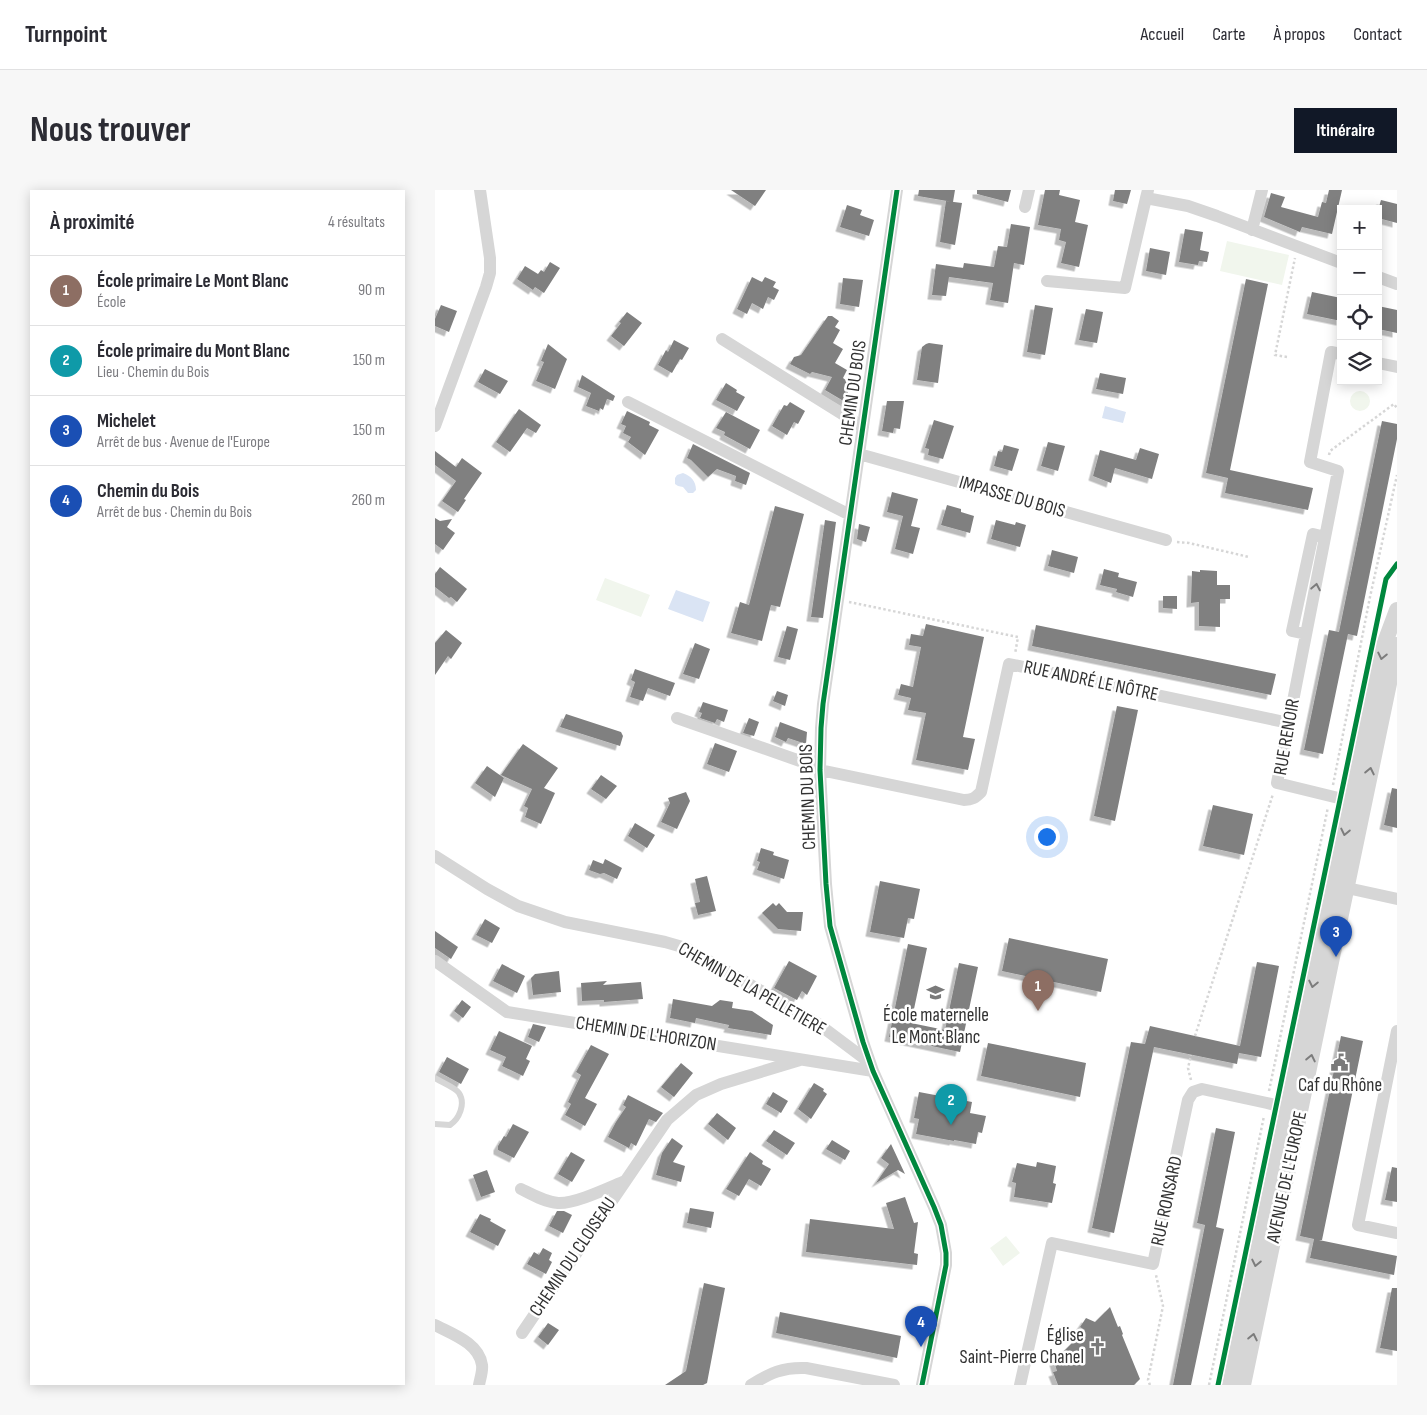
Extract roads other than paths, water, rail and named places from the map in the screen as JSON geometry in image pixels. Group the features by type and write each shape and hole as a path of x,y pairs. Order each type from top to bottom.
{"street":[{"path":"435,426 490,273 490,258 480,190"},
{"name":"CHEMIN DU BOIS","path":"897,190 823,712 820,769 830,926 871,1066 934,1207 941,1225 946,1253 946,1265 939,1304 922,1385"},
{"path":"1025,207 1029,190"},
{"path":"1252,230 1262,190"},
{"path":"1047,281 1125,288 1147,194 1217,216 1337,262"},
{"path":"1382,278 1397,284"},
{"path":"722,339 863,427"},
{"name":"RUE RENOIR","path":"1337,353 1331,352 1310,462 1332,469 1325,537 1277,783 1357,803"},
{"path":"1382,364 1397,367"},
{"path":"628,402 850,515"},
{"name":"IMPASSE DU BOIS","path":"859,454 1165,540"},
{"name":"AVENUE DE L'EUROPE","path":"1243,1385 1294,1110 1357,803 1384,645 1397,610"},
{"name":"AVENUE DE L'EUROPE","path":"1357,803 1397,645"},
{"name":"RUE ANDRÉ LE NÔTRE","path":"820,769 964,800 976,798 981,792 1009,664 1289,723"},
{"path":"677,718 820,769"},
{"name":"CHEMIN DE LA PELLETIERE","path":"435,856 518,906 565,922 686,948 817,1023 871,1066"},
{"path":"1340,886 1397,899"},
{"name":"CHEMIN DE L'HORIZON","path":"435,961 507,1012 803,1059 871,1066"},
{"path":"1397,1031 1358,1224 1397,1233"},
{"name":"CHEMIN DU CLOISEAU","path":"522,1333 667,1120 696,1095 721,1084 803,1059"},
{"name":"RUE RONSARD","path":"1020,1385 1052,1243 1153,1264 1188,1100 1193,1092 1202,1089 1294,1110"},
{"name":"AVENUE DE L'EUROPE","path":"1230,1385 1294,1110"},
{"name":"CHEMIN DU CLOISEAU","path":"521,1189 542,1199 559,1203 586,1196 625,1181"},
{"path":"435,1325 472,1345 479,1355 482,1366 479,1385"},
{"path":"751,1385 773,1372 793,1368 806,1368 894,1385"}],"lane":[{"path":"435,1078 459,1092 462,1108 456,1122 450,1126 435,1124"}],"water":[{"path":"1105,406 1126,412 1123,423 1102,418"},
{"path":"683,473 694,481 696,490 693,493 688,493 683,487 675,484 677,475"},
{"path":"676,590 710,602 703,622 668,609"}],"place":[{"name":"Michelet","path":"1336,957"},
{"name":"École maternelle Le Mont Blanc","path":"936,992"},
{"name":"École primaire Le Mont Blanc","path":"1038,1011"},
{"name":"Caf du Rhône","path":"1340,1062"},
{"name":"École primaire du Mont Blanc","path":"951,1125"},
{"name":"Église Saint-Pierre Chanel","path":"1098,1346"},
{"name":"Chemin du Bois","path":"921,1347"}]}
